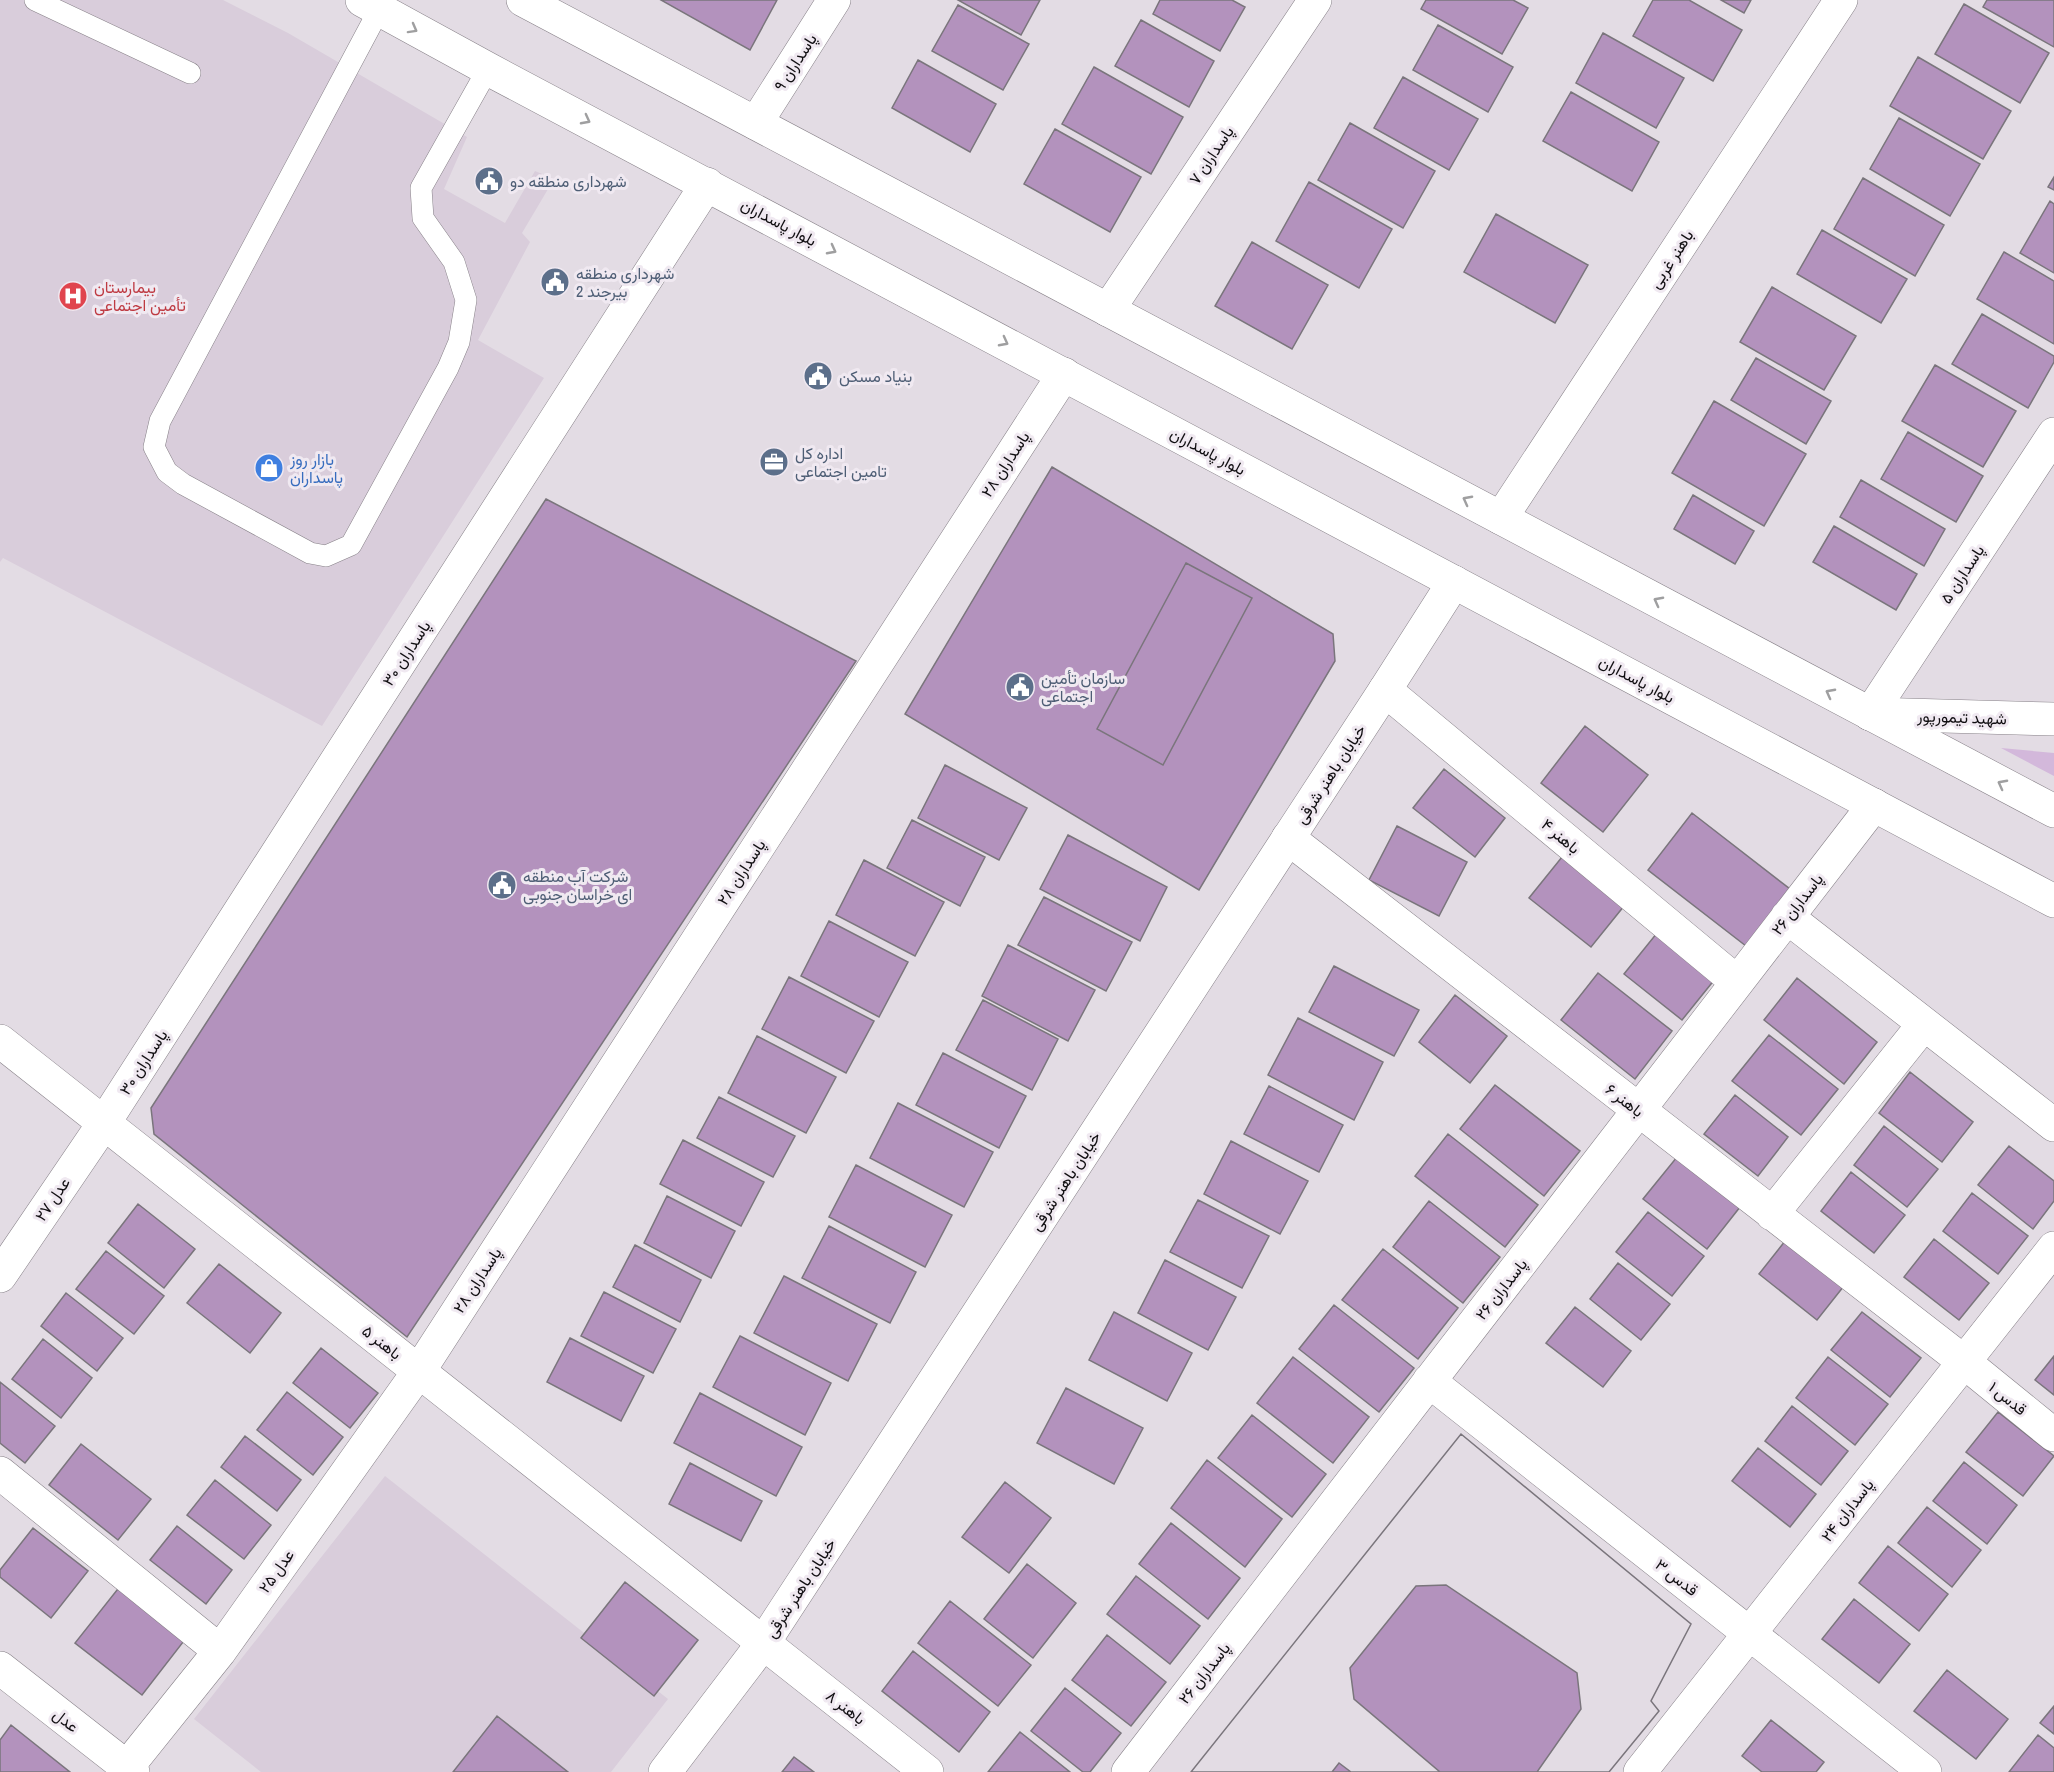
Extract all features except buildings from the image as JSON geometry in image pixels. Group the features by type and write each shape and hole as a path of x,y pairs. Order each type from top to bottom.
{"street":[{"path":"523,0 2054,811"},
{"name":"پاسداران ۹","path":"756,123 834,0"},
{"name":"پاسداران ۷","path":"1108,310 1315,0"},
{"name":"باهنر غربی","path":"1500,518 1841,0"},
{"name":"بلوار پاسداران","path":"371,5 2054,901"},
{"name":"پاسداران ۳۰","path":"104,1123 707,184"},
{"name":"پاسداران ۲۸","path":"419,1371 1064,374"},
{"name":"پاسداران ۵","path":"1870,714 2054,434"},
{"name":"خیابان باهنر شرقی","path":"665,1772 764,1642 1454,582"},
{"name":"باهنر ۴","path":"1385,690 1737,982"},
{"name":"شهید تیمورپور","path":"1870,714 2054,719"},
{"name":"پاسداران ۲۶","path":"1128,1772 1874,805"},
{"name":"باهنر ۶","path":"1288,838 1963,1361"},
{"path":"1787,917 2054,1125"},
{"path":"1772,1214 1924,1024"},
{"name":"باهنر ۵","path":"0,1041 764,1642"},
{"name":"عدل ۲۷","path":"0,1276 104,1123"},
{"name":"پاسداران ۲۴","path":"1640,1772 2054,1248"},
{"name":"قدس ۱","path":"1963,1361 2054,1435"},
{"name":"عدل ۲۵","path":"128,1770 220,1651 419,1371"},
{"name":"قدس ۳","path":"1429,1381 1925,1772"},
{"path":"0,1473 220,1651"},
{"name":"باهنر ۸","path":"764,1642 927,1772"},
{"name":"عدل","path":"0,1668 128,1770"}],"lane":[{"path":"36,0 190,73"},
{"path":"371,5 160,421 154,447 167,472 183,484 310,554 326,555 351,545 448,368 459,342 466,300 454,262 423,218 421,188 488,69"}],"shaded area":[{"name":"بازار روز پاسداران","path":"0,0 223,0 288,33 467,137 444,189 505,223 535,171 554,179 522,233 530,242 478,340 544,378 322,726 3,558 0,562"},
{"path":"2001,748 2054,753 2054,776"},
{"path":"385,1476 668,1699 611,1772 261,1772 194,1719"}],"place":[{"name":"شهرداری منطقه دو","path":"489,181"},
{"name":"شهرداری منطقه 2 بیرجند","path":"555,282"},
{"name":"بیمارستان تأمین اجتماعی","path":"73,296"},
{"name":"بنیاد مسکن","path":"818,376"},
{"name":"اداره کل تامین اجتماعی","path":"774,462"},
{"name":"بازار روز پاسداران","path":"269,468"},
{"name":"سازمان تأمین اجتماعی","path":"1020,687"},
{"name":"شرکت آب منطقه ای خراسان جنوبی","path":"502,885"}]}
